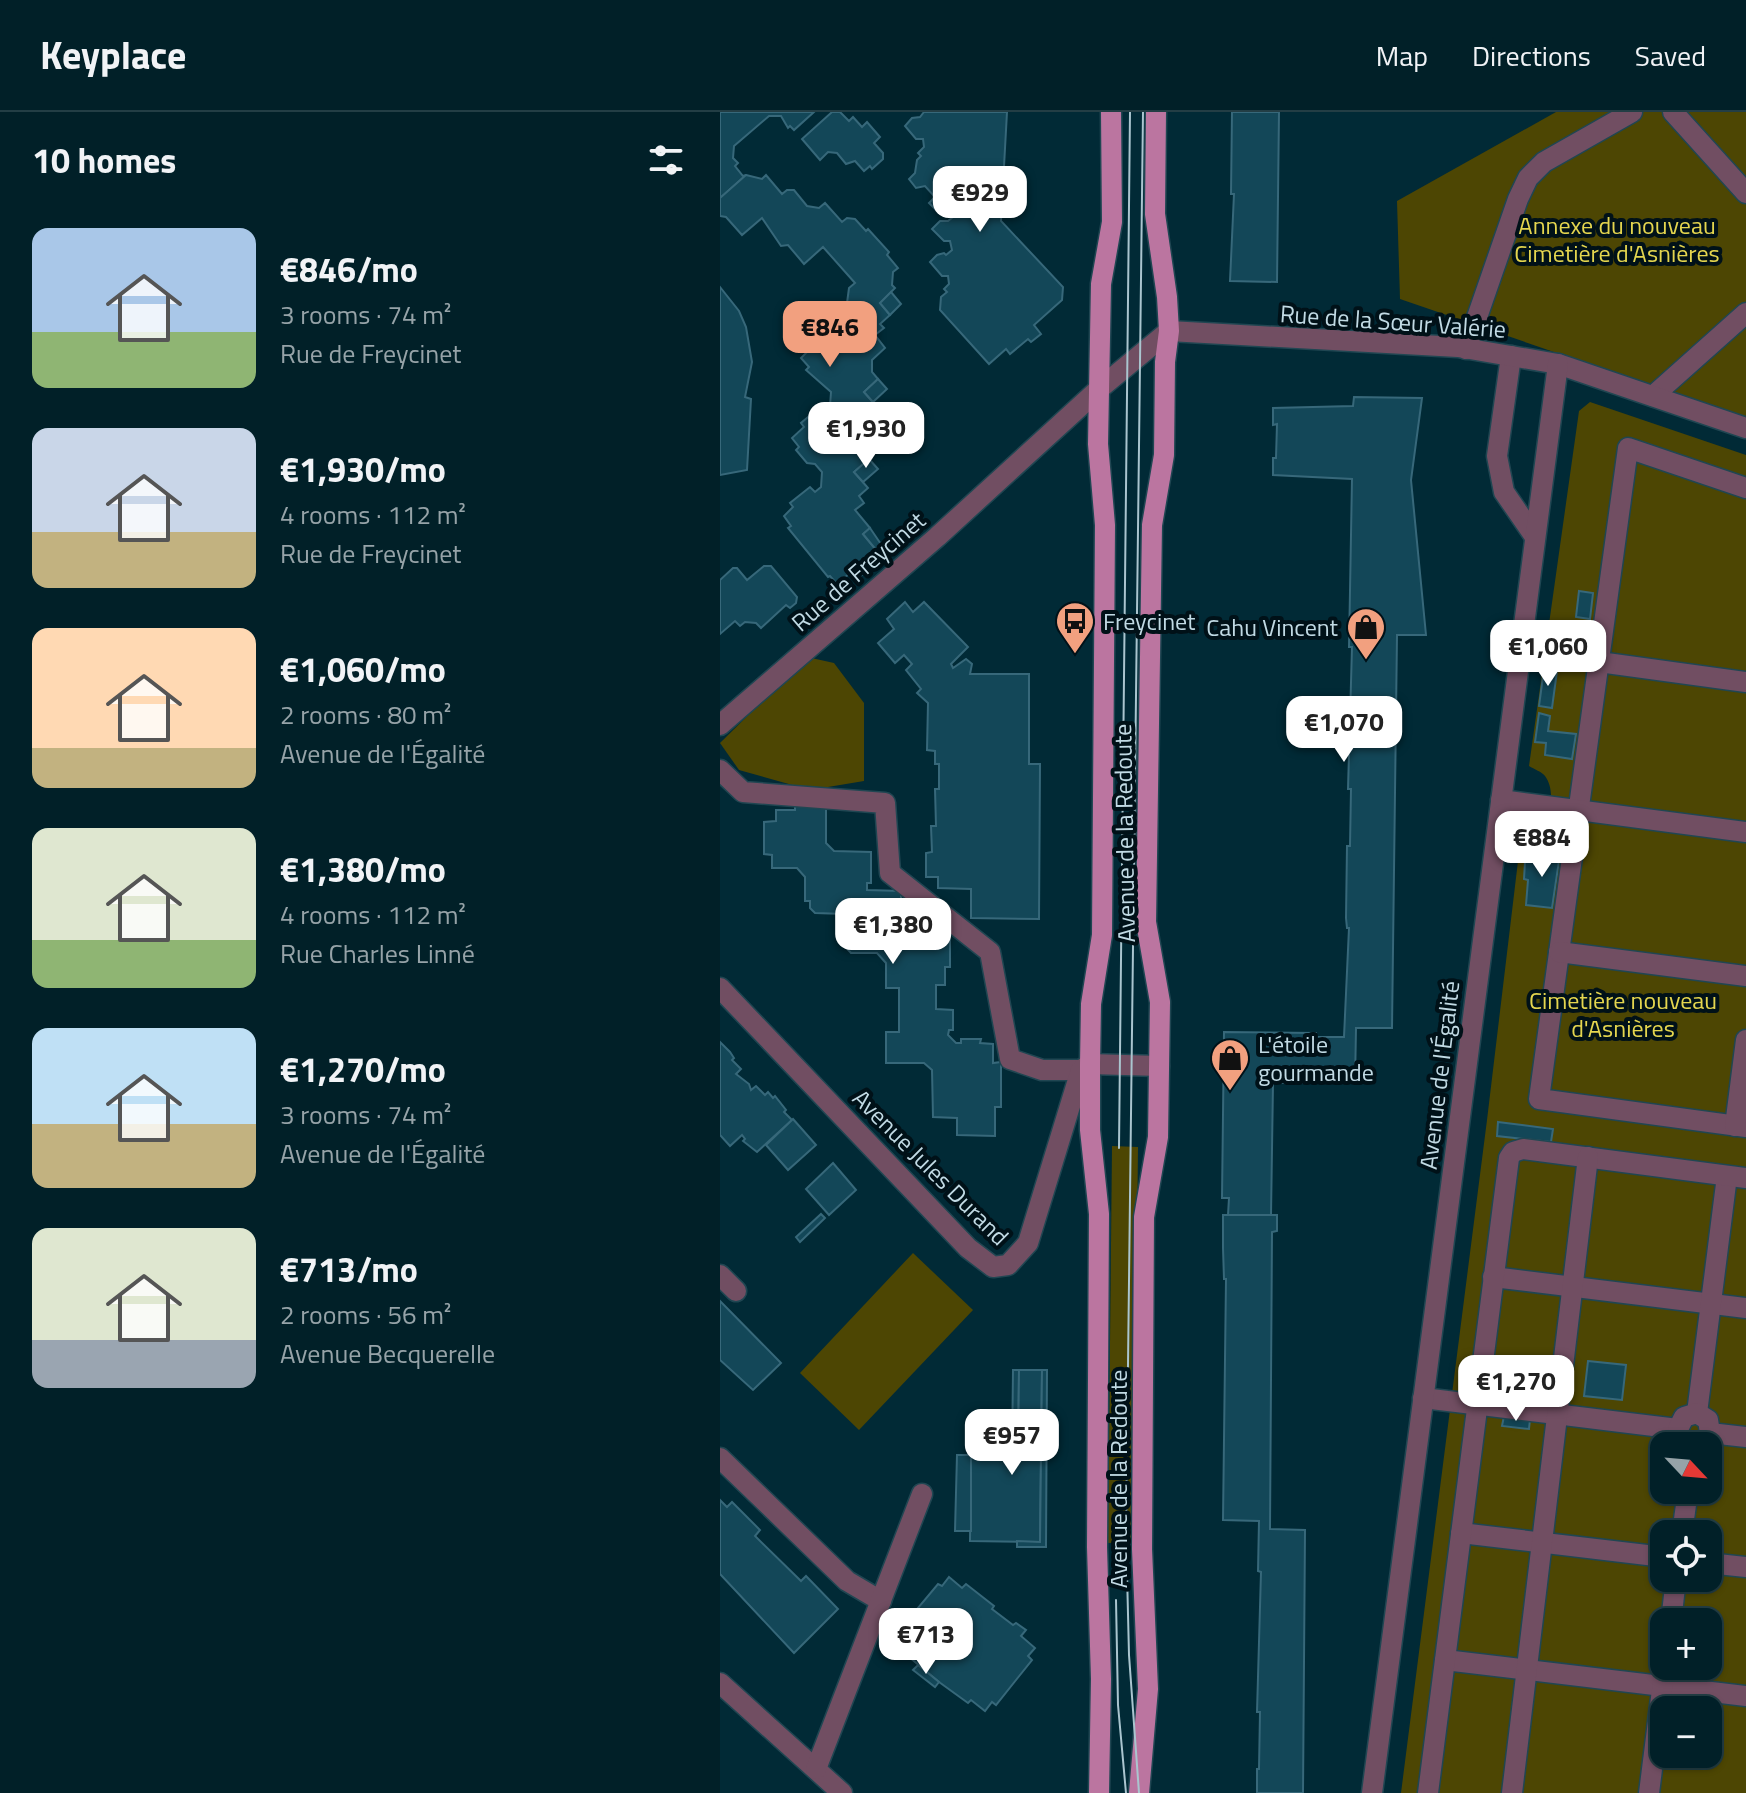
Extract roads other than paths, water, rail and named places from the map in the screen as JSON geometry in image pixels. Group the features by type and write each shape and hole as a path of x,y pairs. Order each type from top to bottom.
{"main road":[{"name":"Avenue de la Redoute","path":"1099,1793 1099,1214 1086,1067 1091,1004 1102,935 1105,525 1098,444 1101,284 1112,222 1111,112"},
{"name":"Avenue de la Redoute","path":"1139,1793 1148,1689 1142,1549 1144,1217 1158,1137 1160,1002 1146,922 1152,525 1164,455 1165,362 1169,331 1155,214 1156,112"}],"street":[{"path":"1466,349 1528,178 1544,162 1632,112"},
{"path":"1673,112 1746,193"},
{"path":"1653,396 1746,313"},
{"name":"Rue de Freycinet","path":"720,725 937,537 1099,389 1169,331"},
{"name":"Rue de la Sœur Valérie","path":"1169,331 1466,349 1511,356 1558,364 1746,428"},
{"path":"1511,356 1497,456 1504,492 1535,537"},
{"name":"Avenue de l'Égalité","path":"1372,1793 1558,364"},
{"path":"1746,488 1628,448 1539,1099 1740,1127 1746,1040"},
{"path":"1599,662 1746,682"},
{"path":"720,770 743,792 885,803 890,873 990,952 1010,1059 1042,1070 1159,1066"},
{"path":"1501,800 1746,832"},
{"path":"1559,952 1746,976"},
{"name":"Avenue Jules Durand","path":"720,988 968,1248 993,1267 1008,1265 1028,1243 1086,1067"},
{"path":"1428,1793 1507,1165 1513,1152 1523,1149 1736,1177 1711,1304 1697,1413"},
{"path":"1512,1793 1588,1157"},
{"path":"720,1275 736,1291"},
{"path":"1493,1277 1746,1308"},
{"path":"1423,1398 1678,1429"},
{"path":"1679,1432 1684,1417 1697,1413 1708,1420 1703,1432"},
{"path":"1722,1440 1746,1437"},
{"path":"720,1458 847,1581 881,1601"},
{"path":"816,1769 922,1494"},
{"path":"1461,1533 1650,1555"},
{"path":"1722,1564 1746,1567"},
{"path":"1445,1660 1527,1670 1650,1675"},
{"path":"1649,1793 1663,1680"},
{"path":"1680,1680 1746,1696"},
{"path":"720,1683 728,1704 816,1769 842,1793"}],"tram line":[{"path":"1119,1148 1130,112"},
{"path":"1139,1793 1129,1655 1126,1532 1143,112"},
{"path":"1116,1600 1118,1705 1126,1793"}],"place":[{"name":"Freycinet","path":"1075,655"},
{"name":"Cahu Vincent","path":"1366,661"},
{"name":"L'étoile gourmande","path":"1230,1092"}],"park label":[{"name":"Annexe du nouveau Cimetière d'Asnières","path":"1617,239"},
{"name":"Cimetière nouveau d'Asnières","path":"1623,1014"}]}
